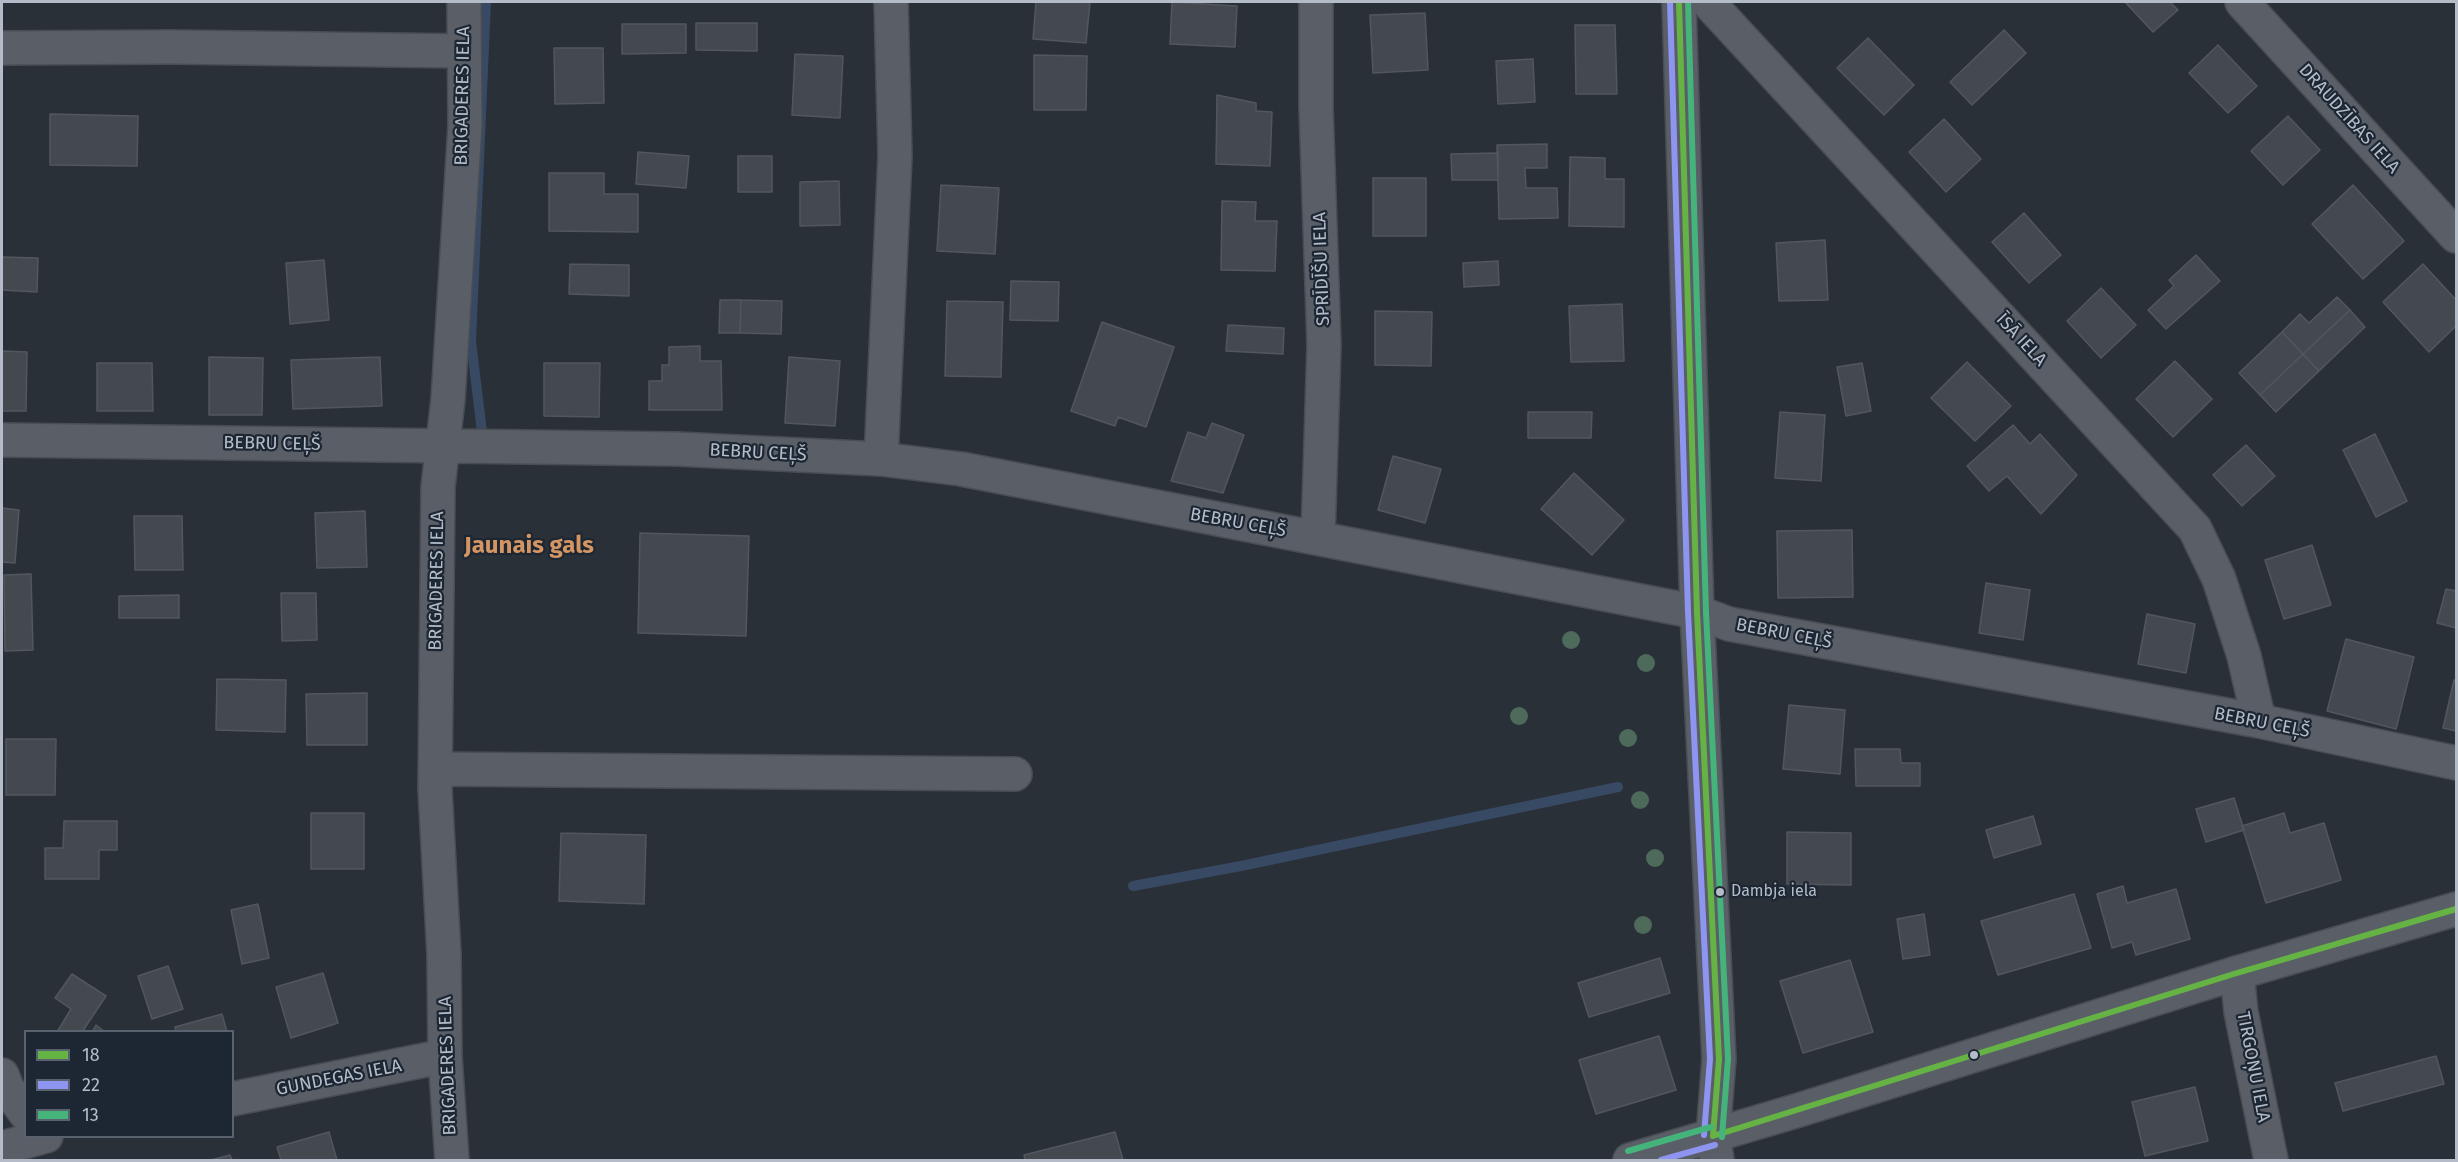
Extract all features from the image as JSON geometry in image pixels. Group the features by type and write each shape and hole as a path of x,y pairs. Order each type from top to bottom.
{"street":[{"name":"BRIGADERES IELA","path":"453,1161 445,1056 444,955 435,769 438,487 448,399 465,126 464,2"},
{"path":"881,459 895,156 891,2"},
{"name":"SPRĪDĪŠU IELA","path":"1316,2 1316,107 1324,345 1318,537"},
{"path":"1679,2 1697,612 1719,1059 1715,1148"},
{"name":"ĪSĀ IELA","path":"1708,2 2195,528 2219,579 2244,656 2259,721"},
{"name":"DRAUDZĪBAS IELA","path":"2242,2 2457,236"},
{"path":"2,48 171,47 464,51"},
{"name":"BEBRU CEĻŠ","path":"2,440 677,449 881,459 961,469 1059,486 1179,513 1318,537 1697,612 1729,624 2259,721 2457,764"},
{"path":"435,769 1015,774"},
{"path":"1630,1161 1715,1148 2237,973 2457,909"},
{"name":"TIRGOŅU IELA","path":"2237,973 2241,1012 2271,1161"},
{"name":"GUNDEGAS IELA","path":"234,1099 445,1056"},
{"path":"2,1075 7,1088 24,1112"},
{"path":"2,1148 24,1138"}],"building":[{"path":"1036,2 1090,2 1086,43 1033,39"},
{"path":"1172,2 1237,6 1235,47 1170,44"},
{"path":"2125,2 2170,2 2178,10 2153,32"},
{"path":"1425,13 1428,70 1373,73 1370,15"},
{"path":"696,23 757,23 757,51 696,50"},
{"path":"622,24 686,24 686,53 622,54"},
{"path":"1575,25 1615,25 1617,94 1576,94"},
{"path":"2004,30 2026,53 1972,105 1950,82"},
{"path":"1868,38 1914,85 1884,115 1837,68"},
{"path":"2218,45 2257,86 2228,113 2189,73"},
{"path":"554,48 603,48 604,103 555,104"},
{"path":"795,54 843,56 840,118 792,115"},
{"path":"1034,55 1087,56 1086,110 1034,110"},
{"path":"1533,59 1535,102 1498,104 1496,61"},
{"path":"1217,95 1256,103 1256,111 1272,112 1270,166 1216,164"},
{"path":"50,114 138,116 137,166 50,165"},
{"path":"2288,116 2320,150 2283,185 2251,151"},
{"path":"1944,119 1981,159 1946,192 1909,152"},
{"path":"1547,144 1547,168 1525,168 1526,188 1557,188 1558,218 1499,219 1497,145"},
{"path":"638,152 689,156 686,188 636,184"},
{"path":"1498,153 1498,180 1452,180 1451,154"},
{"path":"738,156 772,156 772,192 738,192"},
{"path":"1570,157 1605,158 1605,179 1624,179 1624,227 1569,226"},
{"path":"549,173 604,173 604,194 638,194 638,232 549,231"},
{"path":"1373,178 1426,178 1426,236 1373,236"},
{"path":"839,181 840,225 800,226 800,182"},
{"path":"941,185 999,188 995,254 937,251"},
{"path":"2353,185 2404,241 2363,279 2312,224"},
{"path":"1222,201 1256,202 1255,221 1277,221 1275,271 1221,270"},
{"path":"2024,213 2061,255 2029,283 1992,242"},
{"path":"1825,240 1828,300 1779,301 1776,243"},
{"path":"2196,255 2220,281 2166,329 2148,310 2174,286 2169,280"},
{"path":"2,257 38,258 37,292 2,290"},
{"path":"324,260 329,320 290,324 286,263"},
{"path":"1498,261 1499,285 1464,287 1463,263"},
{"path":"570,264 629,265 629,296 569,294"},
{"path":"2423,264 2456,300 2456,326 2429,352 2383,302"},
{"path":"1011,281 1059,282 1058,321 1010,320"},
{"path":"2101,288 2136,325 2101,358 2067,321"},
{"path":"2337,297 2350,310 2303,354 2282,332 2300,314 2309,323"},
{"path":"720,300 741,300 740,333 719,333"},
{"path":"741,300 782,301 781,334 740,333"},
{"path":"947,301 1003,302 1001,377 945,376"},
{"path":"1622,304 1624,361 1571,362 1569,306"},
{"path":"2350,310 2365,327 2319,371 2303,354"},
{"path":"1375,311 1432,312 1431,366 1375,365"},
{"path":"1102,322 1174,347 1146,427 1118,417 1115,426 1071,411"},
{"path":"1228,325 1284,328 1283,354 1226,351"},
{"path":"2282,332 2303,354 2260,395 2239,373"},
{"path":"700,346 700,361 721,361 722,410 649,410 649,381 662,381 662,365 669,365 669,347"},
{"path":"2,351 27,352 26,411 2,411"},
{"path":"2303,354 2319,371 2276,412 2260,395"},
{"path":"209,357 263,358 262,415 209,415"},
{"path":"380,357 382,406 293,409 291,360"},
{"path":"789,357 840,361 835,426 785,423"},
{"path":"2175,361 2212,399 2173,437 2136,399"},
{"path":"1967,362 2011,406 1975,441 1931,398"},
{"path":"97,363 152,363 153,411 97,411"},
{"path":"544,363 600,363 599,417 544,416"},
{"path":"1862,363 1871,411 1846,416 1837,367"},
{"path":"1528,412 1592,412 1591,438 1528,438"},
{"path":"1780,412 1825,415 1821,481 1775,478"},
{"path":"1212,423 1244,435 1223,493 1171,481 1188,432 1206,438"},
{"path":"2013,425 2030,444 2040,434 2077,475 2041,514 2007,476 1989,491 1967,466"},
{"path":"2375,434 2407,501 2376,517 2343,450"},
{"path":"2246,445 2275,476 2242,506 2213,475"},
{"path":"1393,456 1441,469 1425,523 1378,510"},
{"path":"1574,473 1624,520 1592,555 1541,509"},
{"path":"2,508 19,510 15,563 2,562"},
{"path":"365,511 367,567 317,568 315,513"},
{"path":"134,516 182,516 183,570 135,570"},
{"path":"1852,530 1853,597 1778,598 1777,531"},
{"path":"640,533 749,536 746,636 638,633"},
{"path":"2312,545 2331,605 2284,619 2265,560"},
{"path":"31,574 33,650 5,651 4,575"},
{"path":"1986,583 2030,590 2023,640 1979,633"},
{"path":"2446,589 2456,591 2456,628 2437,623"},
{"path":"281,593 316,593 317,640 282,641"},
{"path":"179,595 179,618 119,618 119,596"},
{"path":"2147,614 2195,624 2186,673 2138,664"},
{"path":"2346,639 2414,657 2396,729 2327,711"},
{"path":"217,679 286,680 285,732 216,730"},
{"path":"2454,680 2456,681 2456,731 2443,728"},
{"path":"367,693 367,745 307,745 306,694"},
{"path":"1789,705 1845,710 1840,774 1783,769"},
{"path":"6,739 56,739 55,795 6,795"},
{"path":"1855,749 1900,749 1901,763 1920,763 1920,786 1856,786"},
{"path":"2234,798 2244,830 2206,842 2196,809"},
{"path":"311,813 364,813 364,869 311,869"},
{"path":"2284,813 2290,833 2324,823 2341,880 2266,903 2242,826"},
{"path":"2033,816 2041,844 1994,858 1986,830"},
{"path":"64,821 117,821 117,850 99,850 99,879 45,879 45,848 63,848"},
{"path":"1787,832 1851,833 1851,885 1787,884"},
{"path":"561,833 646,835 644,904 559,901"},
{"path":"2123,886 2127,903 2176,889 2190,939 2136,955 2132,942 2112,948 2097,894"},
{"path":"2074,894 2091,948 1998,975 1981,921"},
{"path":"258,904 269,958 242,964 231,910"},
{"path":"1924,914 1930,955 1903,959 1897,919"},
{"path":"1660,958 1670,993 1589,1017 1578,983"},
{"path":"1850,960 1873,1032 1803,1053 1780,981"},
{"path":"168,966 183,1009 152,1019 138,976"},
{"path":"323,973 338,1023 291,1038 276,987"},
{"path":"72,974 106,996 83,1030 58,1030 71,1009 55,998"},
{"path":"222,1014 226,1030 176,1030 175,1027"},
{"path":"96,1025 102,1030 93,1030"},
{"path":"1659,1036 1676,1090 1596,1114 1579,1060"},
{"path":"2436,1056 2444,1084 2343,1111 2335,1083"},
{"path":"2195,1087 2208,1141 2145,1156 2132,1102"},
{"path":"329,1132 337,1160 281,1160 277,1147"},
{"path":"1115,1132 1123,1160 1025,1160 1024,1155"},
{"path":"230,1155 232,1160 211,1160"}],"waterway":[{"path":"482,432 471,341 486,2"},
{"path":"1133,886 1241,866 1618,787"}],"transit line":[{"name":"22","path":"1670,2 1688,612 1710,1059 1704,1135"},
{"name":"18","path":"1679,2 1697,612 1719,1059 1713,1136"},
{"name":"13","path":"1688,2 1706,612 1728,1059 1722,1137"},
{"name":"18","path":"1713,1136 2237,973 2456,909"},
{"name":"13","path":"1628,1151 1711,1127"},
{"name":"22","path":"1661,1160 1715,1145"}],"place":[{"name":"Dambja iela","path":"1720,892"}],"district":[{"name":"Jaunais gals","path":"529,546"}]}
